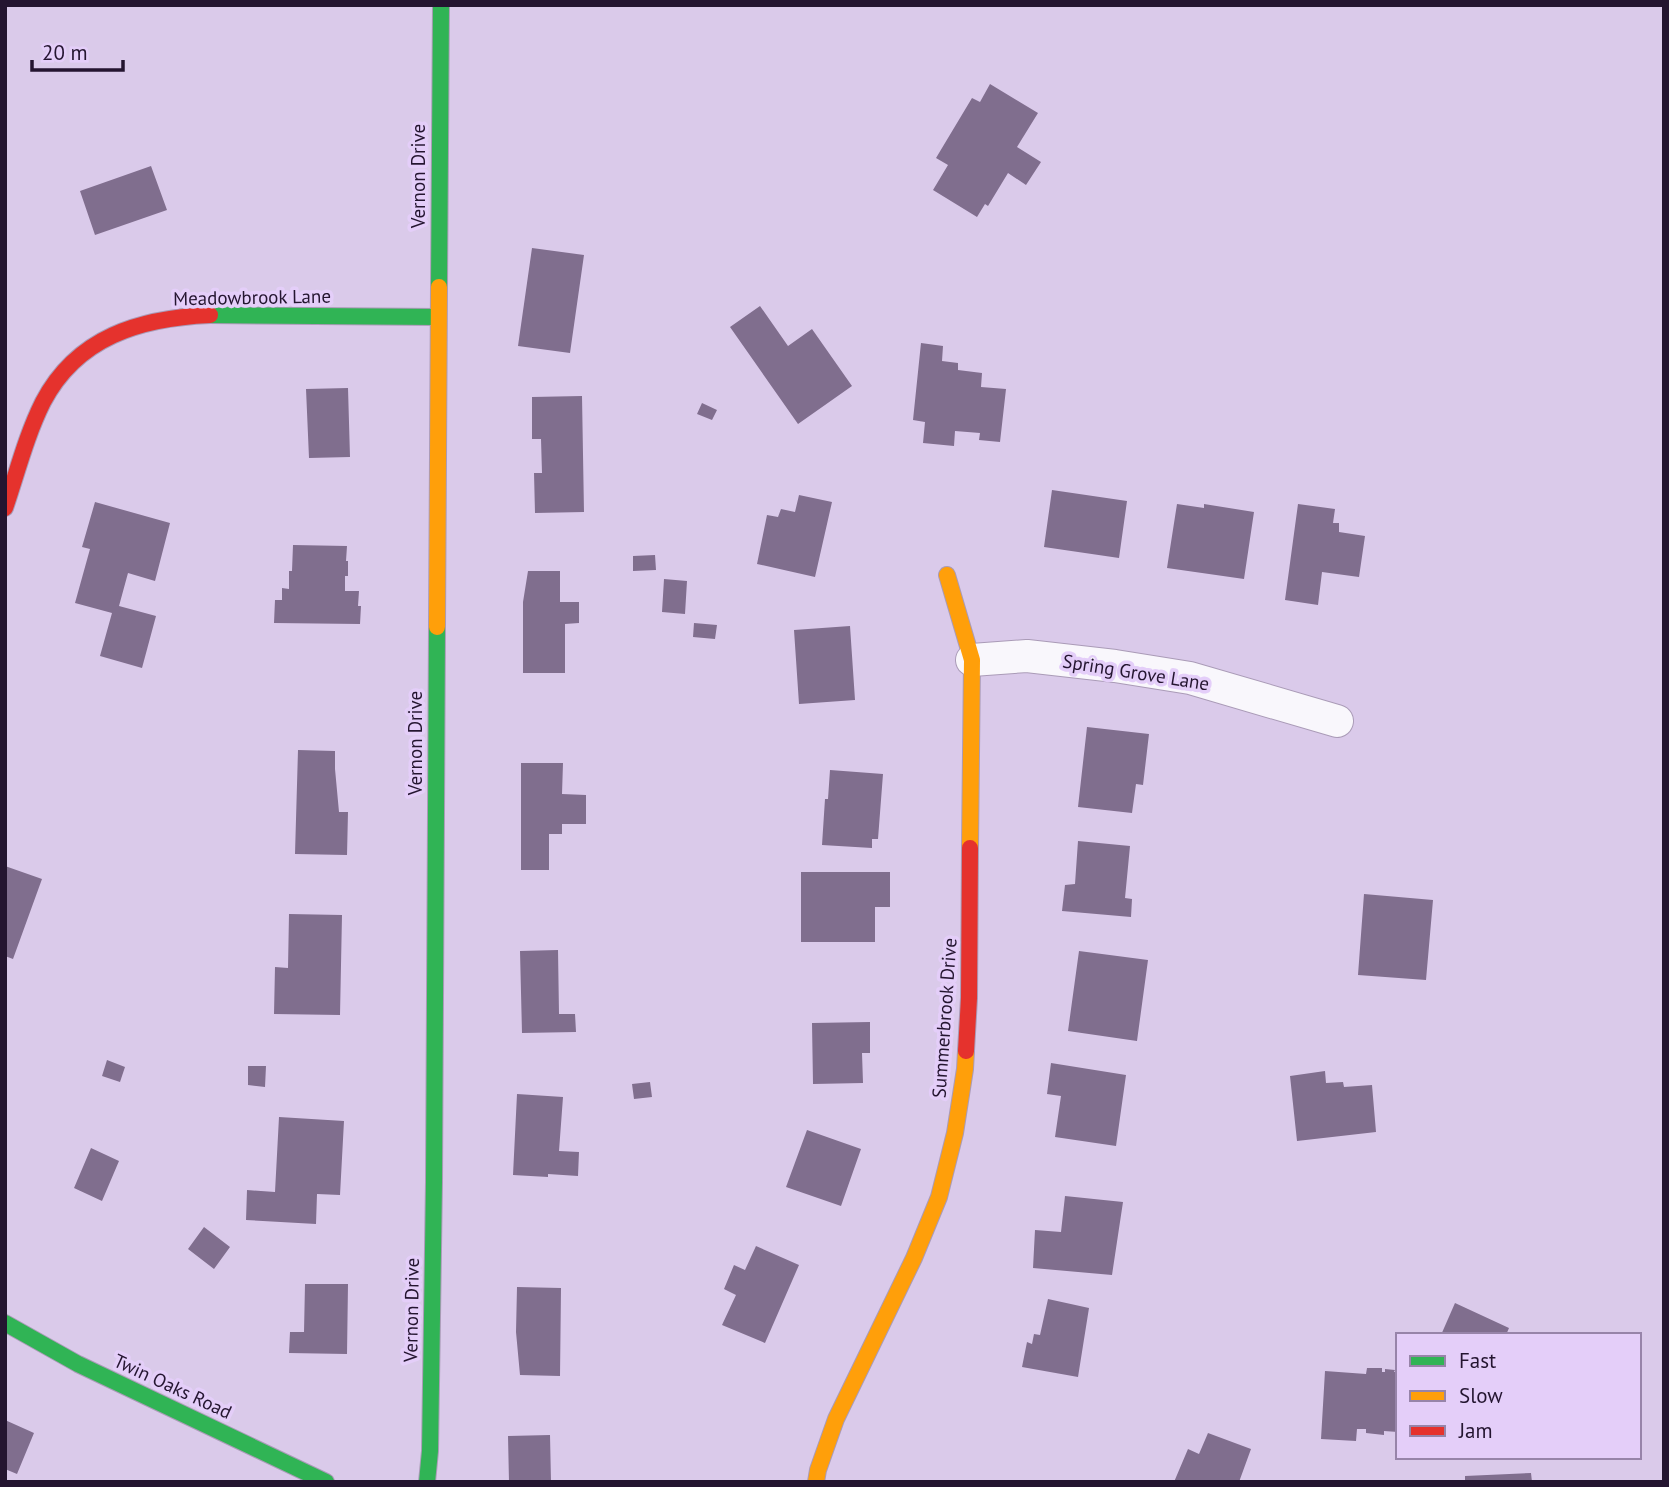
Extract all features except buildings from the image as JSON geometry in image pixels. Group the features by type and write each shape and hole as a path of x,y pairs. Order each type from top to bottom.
{"street":[{"name":"Vernon Drive","path":"426,1482 430,1451 433,1236 441,5"},
{"name":"Meadowbrook Lane","path":"5,508 37,418 51,389 70,365 99,342 124,329 152,321 198,316 439,317"},
{"name":"Summerbrook Drive","path":"816,1482 836,1419 914,1258 939,1197 955,1133 965,1069 970,998 972,660 947,575"},
{"name":"Spring Grove Lane","path":"972,660 1027,656 1190,678 1337,721"},
{"name":"Twin Oaks Road","path":"5,1323 78,1364 326,1482"}],"traffic: fast":[{"path":"439,287 441,5"},
{"path":"210,315 438,317"},
{"path":"427,1482 430,1451 434,1182 437,627"},
{"path":"5,1323 78,1364 326,1482"}],"traffic: slow":[{"path":"437,627 439,287"},
{"path":"947,575 972,660 970,848"},
{"path":"816,1482 836,1419 914,1258 939,1197 955,1133 966,1051"}],"traffic: jam":[{"path":"5,508 43,402 57,380 74,361 113,335 135,327 159,321 210,315"},
{"path":"966,1051 970,848"}]}
